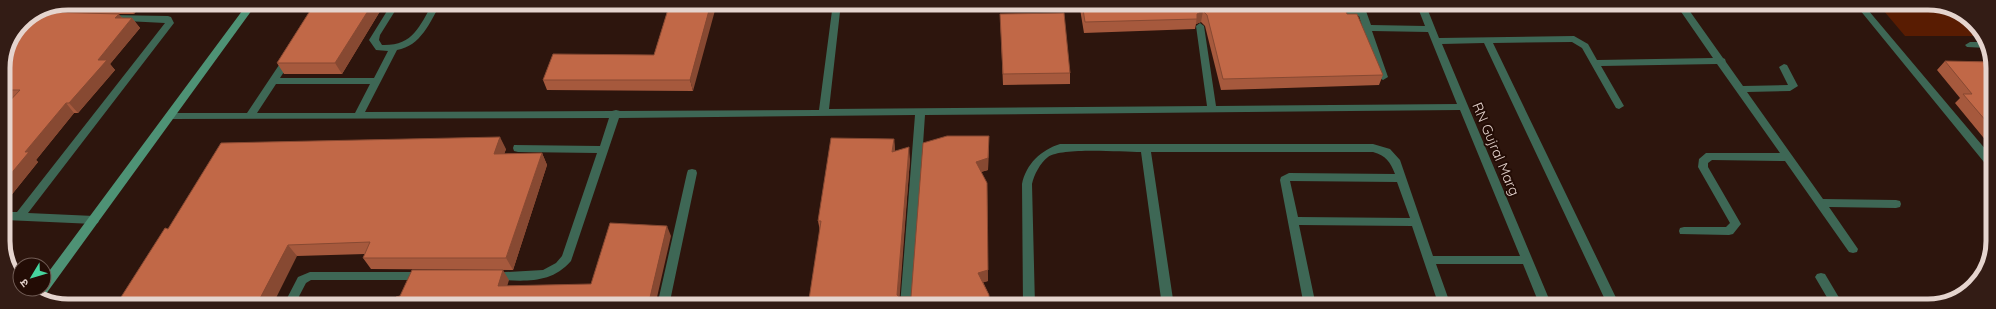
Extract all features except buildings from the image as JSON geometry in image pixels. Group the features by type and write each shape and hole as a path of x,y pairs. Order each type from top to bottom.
{"street":[{"path":"52,276 248,10"},
{"path":"392,10 374,40 379,48 393,50 402,48 416,39 433,10"},
{"path":"824,112 836,10"},
{"path":"1362,10 1383,77"},
{"name":"RN Gujral Marg","path":"1423,10 1543,299"},
{"path":"1684,10 1722,61 1740,89 1853,249"},
{"path":"1864,10 1986,157"},
{"path":"1324,13 1363,13"},
{"path":"20,216 170,23 168,19 102,18"},
{"path":"1200,26 1212,109"},
{"path":"1368,28 1431,29"},
{"path":"1436,41 1574,39 1585,46 1619,106"},
{"path":"1487,41 1611,299"},
{"path":"1970,45 1981,45"},
{"path":"250,116 294,48"},
{"path":"358,116 393,50"},
{"path":"1595,63 1722,61"},
{"path":"1740,89 1790,88 1793,86 1793,83 1784,67"},
{"path":"273,81 377,81"},
{"path":"170,116 358,116 1463,107"},
{"path":"907,299 920,111"},
{"path":"484,276 546,275 562,266 567,258 616,113"},
{"path":"518,148 604,150"},
{"path":"1029,299 1027,184 1029,174 1044,155 1060,148 1373,148 1386,152 1395,160 1443,299"},
{"path":"1145,148 1167,299"},
{"path":"1684,231 1729,231 1736,224 1703,167 1703,162 1710,156 1788,157"},
{"path":"665,299 692,172"},
{"path":"1309,299 1285,180 1289,177 1400,178"},
{"path":"1820,203 1896,204"},
{"path":"10,216 94,220"},
{"path":"1292,221 1416,222"},
{"path":"666,230 680,231"},
{"path":"1429,260 1526,260"},
{"path":"292,299 302,280 310,276 430,276"},
{"path":"408,288 414,276"},
{"path":"1821,277 1834,299"}],"shaded area":[{"path":"1883,10 1936,10 1954,16 1966,24 1976,36 1905,36"}]}
